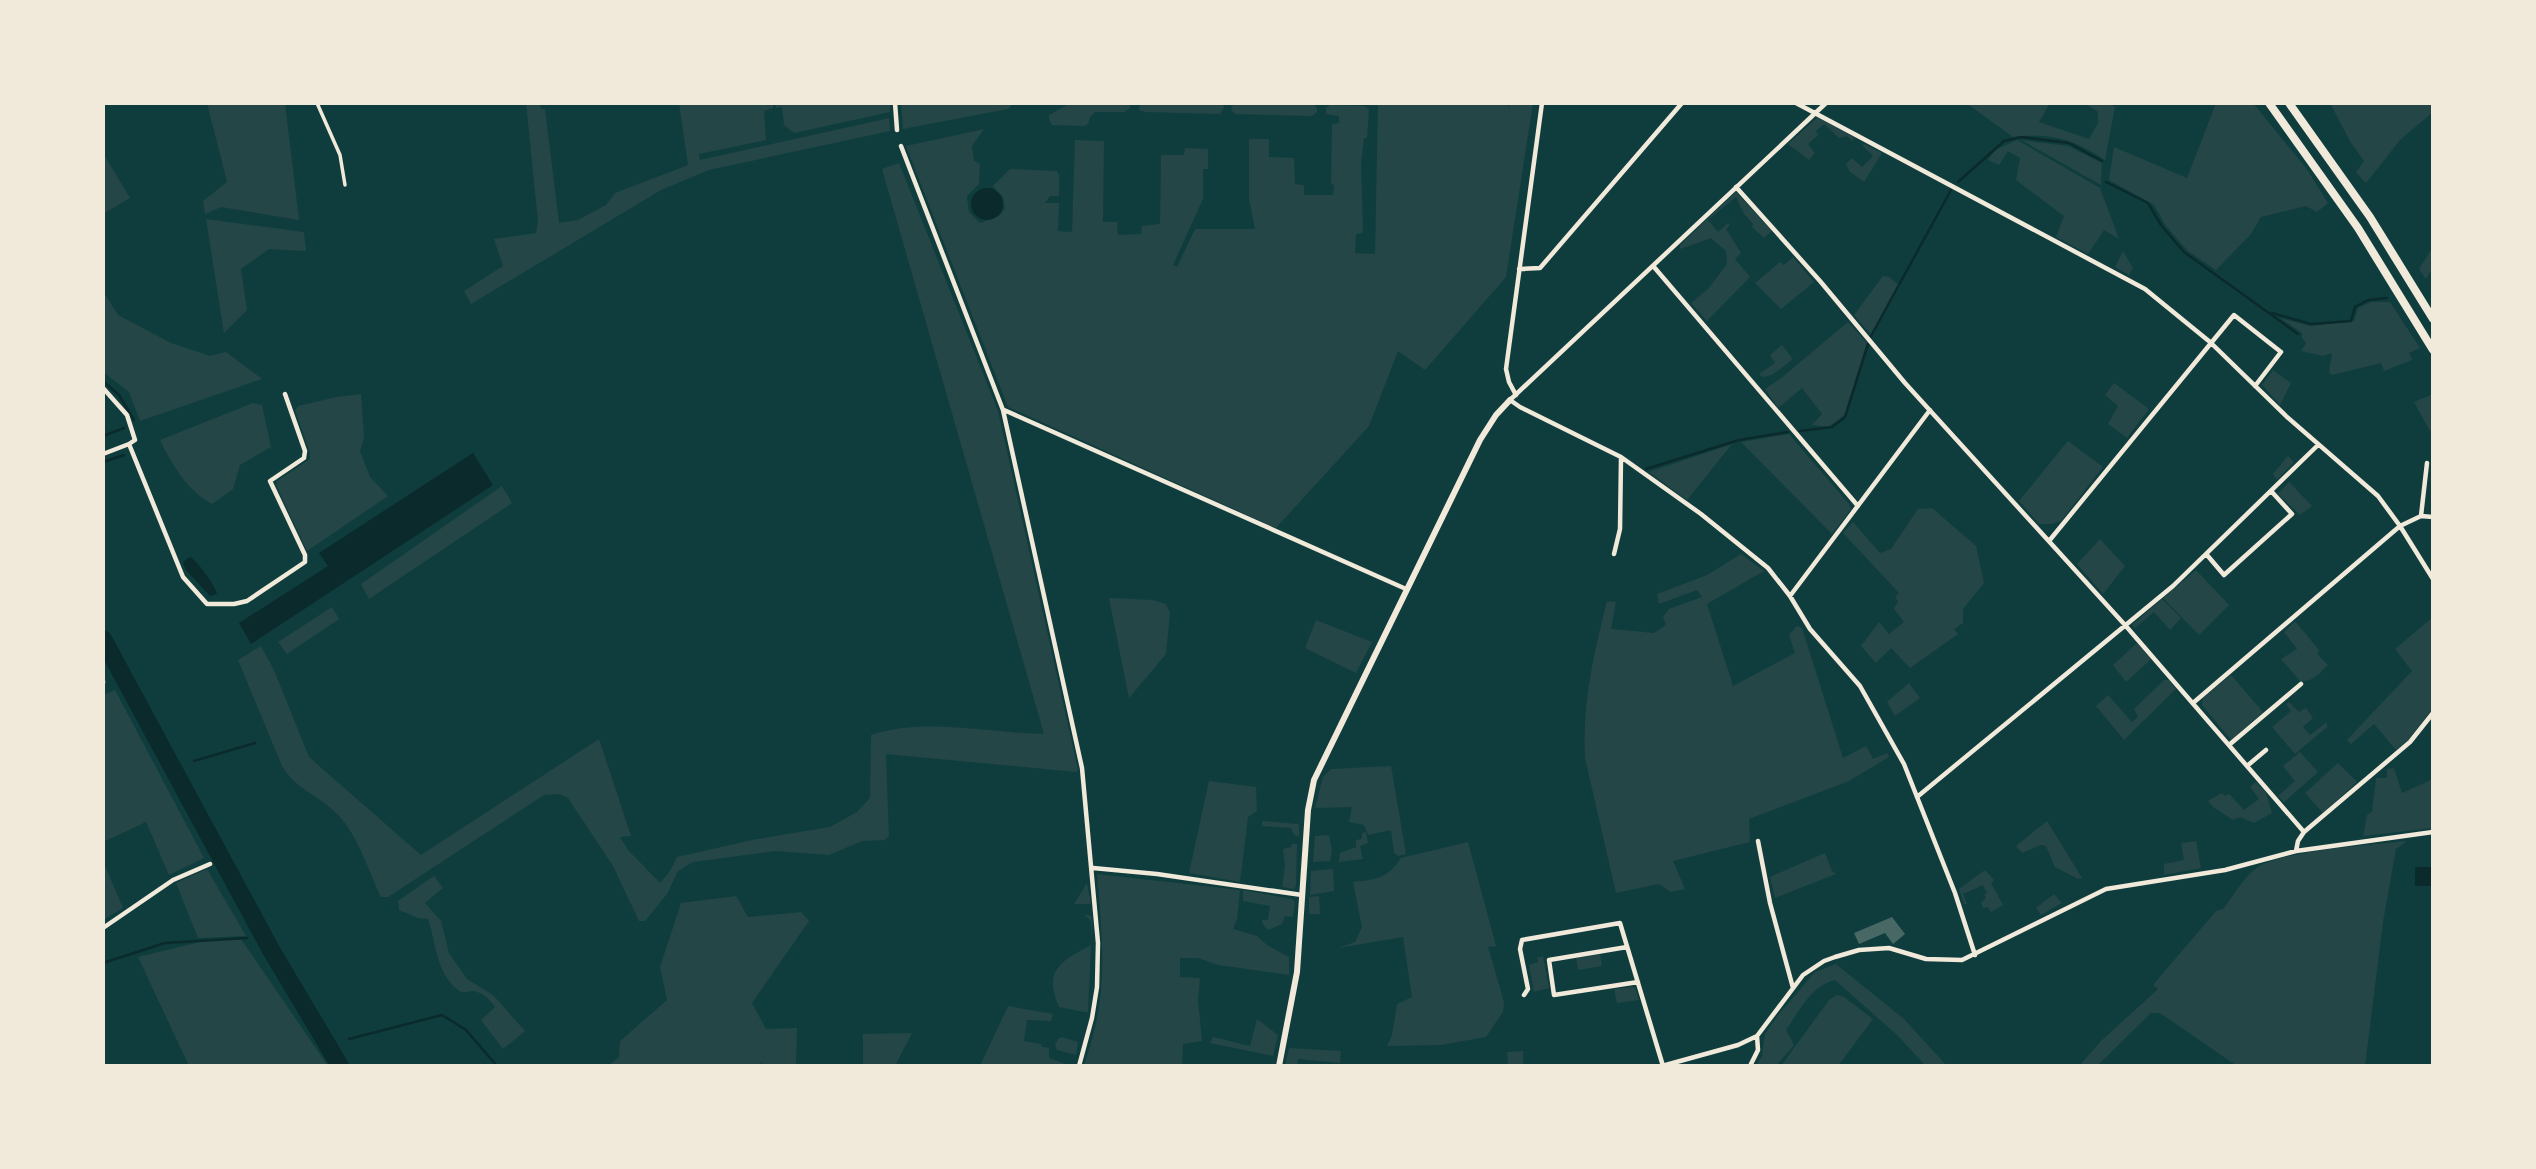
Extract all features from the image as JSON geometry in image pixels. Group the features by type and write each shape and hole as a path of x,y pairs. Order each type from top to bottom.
{"highway":[{"path":"2269,103 2358,228 2433,350"},
{"path":"2289,103 2370,217 2433,319"}],"street":[{"path":"317,103 340,155 345,185"},
{"path":"895,103 897,131"},
{"path":"1542,103 1506,369 1513,398 1520,407 1621,457 1768,568 1790,596 1810,629 1860,686 1904,764 1955,893 1975,955"},
{"path":"1519,269 1540,268 1682,103"},
{"path":"1796,103 2145,289 2210,342 2318,445 2378,496 2433,579"},
{"path":"1279,1066 1297,972 1308,810 1314,780 1480,440 1496,415 1513,398 1826,103"},
{"path":"901,146 1003,410 1082,768 1098,943 1097,987 1079,1066"},
{"path":"1736,187 1821,281 1930,410 2125,625 2304,832"},
{"path":"1654,267 1858,506"},
{"path":"2049,541 2234,315 2281,352 2255,386"},
{"path":"103,388 127,415 135,440 103,454"},
{"path":"129,444 183,577 207,604 247,601 305,562 305,555 270,481 304,458 305,451 285,394"},
{"path":"1003,410 1406,589"},
{"path":"1790,596 1930,410"},
{"path":"1917,797 2207,555 2318,445"},
{"path":"1614,554 1620,529 1621,457"},
{"path":"2421,516 2427,463"},
{"path":"2207,555 2224,575 2292,514 2271,492"},
{"path":"2193,703 2400,526 2421,516 2433,517"},
{"path":"2229,745 2301,684"},
{"path":"2296,851 2304,832 2410,742 2433,713"},
{"path":"2247,766 2266,750"},
{"path":"1524,995 1528,989 1520,949 1522,940 1620,923 1662,1066 1738,1045 1757,1035 1813,967 1859,950 1889,948 1926,959 1962,960 2106,889 2225,870 2296,851 2433,832"},
{"path":"1758,841 1770,903 1793,988"},
{"path":"103,928 173,880 210,864"},
{"path":"1093,868 1157,874 1302,895"},
{"path":"1627,947 1549,960 1554,995 1638,982"},
{"path":"1750,1066 1757,1055 1757,1035"}],"shaded area":[{"path":"207,103 285,103 299,220 221,207 205,214 203,201 227,182"},
{"path":"526,103 540,103 541,109 545,109 559,223 578,220 606,205 615,193 688,165 679,103 773,103 773,108 764,111 766,140 699,154 700,160 889,118 890,131 709,170 661,190 471,304 464,291 503,266 494,239 536,233 538,221"},
{"path":"775,103 890,103 890,112 794,133 784,125 782,107 776,108"},
{"path":"901,103 1013,103 1008,109 903,129"},
{"path":"1071,103 1130,103 1130,108 1125,112 1095,112 1084,126 1052,125 1049,115"},
{"path":"1140,103 1223,103 1224,108 1220,114 1145,112 1139,110"},
{"path":"1233,103 1313,104 1317,112 1312,116 1236,114 1231,110"},
{"path":"1378,103 1508,103 1508,109 1510,103 1533,103 1506,277 1425,370 1398,351 1369,426 1276,528 1008,407 906,146 984,129 972,146 974,161 980,164 979,184 967,196 969,212 980,223 999,216 1005,209 1003,197 993,186 1010,169 1057,171 1059,196 1050,196 1045,203 1059,203 1058,231 1072,232 1075,140 1104,141 1103,222 1117,222 1118,235 1141,234 1142,226 1160,224 1161,155 1184,155 1185,148 1208,149 1208,169 1203,169 1203,199 1173,265 1177,267 1195,229 1255,229 1249,199 1249,139 1269,139 1269,157 1294,158 1295,184 1304,185 1304,195 1333,195 1332,124 1339,123 1339,116 1326,114 1326,108 1330,105 1364,106 1369,109 1367,138 1364,138 1361,163 1363,233 1356,234 1355,253 1375,254"},
{"path":"1966,103 2050,103 2039,122 2089,139 2098,123 2098,112 2085,103 2108,103 2115,107 2105,160 2062,139 2040,136 2013,137"},
{"path":"2216,103 2253,103 2306,168 2328,203 2317,212 2306,206 2261,217 2251,234 2216,270 2188,251 2166,226 2154,205 2109,180 2114,147 2187,178"},
{"path":"2330,103 2433,103 2433,112 2400,140 2366,183 2356,172 2364,161 2351,143"},
{"path":"1818,117 1855,138 1852,141 1847,136 1839,138 1824,124 1816,131 1818,135 1808,144 1815,153 1809,160 1788,144"},
{"path":"2017,140 2100,188 2119,239 2104,230 2088,254 2056,237 2064,216 2016,180 2020,158 2008,151 1999,165 1988,160 1995,150"},
{"path":"2021,140 2068,146 2102,163 2101,185"},
{"path":"1862,145 1882,153 1864,182 1850,172 1846,164 1852,158 1862,167 1873,156"},
{"path":"103,153 130,198 103,214"},
{"path":"899,163 998,411 1078,770 1076,772 886,754 889,836 885,840 862,841 829,855 776,851 693,862 678,871 667,894 645,921 639,921 613,866 568,798 559,794 544,795 388,897 381,897 357,843 345,824 331,808 295,781 282,766 238,660 261,646 274,670 309,757 421,855 599,739 631,836 620,837 628,850 660,883 677,857 752,840 830,827 857,812 870,798 871,735 913,727 957,727 1044,734 882,169"},
{"path":"987,188 998,193 1003,204 998,215 987,220 976,215 971,204 976,193"},
{"path":"1736,192 1772,231 1764,238 1752,227 1753,224 1744,214 1736,197 1708,220 1718,232 1728,223 1730,225 1726,229 1741,253 1735,259 1750,277 1707,321 1691,303 1708,289 1727,264 1726,251 1711,238 1680,249 1680,245"},
{"path":"206,219 304,232 306,251 269,249 241,269 247,310 224,333"},
{"path":"2433,247 2433,268 2426,279 2419,269"},
{"path":"2123,251 2133,268 2129,275 2115,267"},
{"path":"1793,257 1814,282 1781,309 1755,283 1780,262 1784,265"},
{"path":"1883,276 1889,277 1900,286 1872,336 1854,315"},
{"path":"103,291 118,315 171,343 210,356 226,352 262,379 140,421 129,392 103,372"},
{"path":"2371,302 2390,302 2420,348 2409,353 2412,360 2384,371 2381,363 2332,375 2329,373 2332,353 2323,356 2301,351 2306,343 2302,333 2280,318 2310,326 2354,321 2358,308"},
{"path":"1848,322 1867,343 1846,414 1828,427 1812,425 1822,414 1802,388 1778,408 1765,389"},
{"path":"1782,345 1793,359 1772,375 1762,377 1759,374 1775,363 1770,355"},
{"path":"2273,370 2291,383 2280,405 2262,385"},
{"path":"2114,383 2149,409 2127,438 2108,424 2118,406 2105,395"},
{"path":"361,394 364,438 360,451 370,477 388,496 307,551 276,485 277,481 310,459 295,410 298,406"},
{"path":"2433,394 2433,430 2430,431 2414,402"},
{"path":"253,403 262,405 271,447 240,465 233,489 212,504 195,492 182,476 160,440"},
{"path":"1789,434 1849,504 1851,509 1832,534 1741,442"},
{"path":"2068,441 2103,467 2061,521 2039,524 2019,501"},
{"path":"1732,444 1687,500 1649,472"},
{"path":"473,453 493,485 251,644 239,623 328,566 319,553"},
{"path":"2288,456 2294,462 2277,480 2273,474"},
{"path":"2289,482 2312,506 2300,515 2278,494"},
{"path":"502,486 512,503 369,599 361,584"},
{"path":"1932,508 1976,546 1984,583 1963,609 1963,623 1954,629 1958,634 1910,668 1891,648 1876,663 1861,646 1879,622 1889,634 1904,622 1894,609 1898,601 1895,597 1899,593 1843,533 1853,522 1880,553 1891,549 1918,509"},
{"path":"2100,539 2125,566 2103,594 2077,564"},
{"path":"1741,554 1764,571 1707,604 1733,686 1795,653 1789,635 1797,626 1802,628 1843,758 1866,746 1873,759 1887,753 1889,757 1849,781 1749,819 1750,842 1673,861 1685,889 1671,892 1659,884 1616,893 1585,758 1587,698 1607,601 1616,602 1611,629 1654,633 1666,625 1663,617 1669,609 1702,597 1697,590 1659,604 1657,594 1707,575"},
{"path":"190,557 206,574 217,594 210,596 185,569 183,562"},
{"path":"2196,570 2229,605 2199,635 2163,598"},
{"path":"1109,598 1153,600 1166,604 1170,613 1166,654 1129,698"},
{"path":"2162,599 2181,618 2170,630 2154,612 2135,628 2132,625"},
{"path":"332,607 339,619 287,654 278,642"},
{"path":"2433,617 2433,708 2409,739 2396,750 2374,724 2351,744 2347,740 2412,671 2395,649"},
{"path":"1316,620 1372,642 1356,673 1305,648"},
{"path":"2295,621 2319,650 2317,654 2328,665 2316,677 2308,680 2300,681 2281,659 2297,649 2284,632"},
{"path":"2137,643 2151,659 2126,682 2113,665"},
{"path":"2231,675 2263,712 2231,740 2202,705 2203,698"},
{"path":"2164,680 2169,680 2176,689 2124,740 2096,706 2108,695 2132,722 2138,717 2134,709"},
{"path":"1909,683 1920,698 1895,716 1887,702"},
{"path":"115,690 204,858 169,875 146,822 103,842 103,695"},
{"path":"2289,702 2299,712 2306,708 2313,718 2303,727 2310,735 2327,722 2327,727 2295,754 2272,727 2291,711 2286,704"},
{"path":"2300,752 2318,772 2284,802 2278,796 2295,781 2283,766"},
{"path":"2338,763 2357,782 2323,813 2305,793"},
{"path":"1391,766 1406,854 1398,856 1394,853 1391,830 1368,835 1364,825 1349,822 1352,807 1315,808 1323,777 1331,769"},
{"path":"2394,768 2402,793 2433,779 2433,828 2363,836 2367,815 2372,812 2376,778 2387,778 2387,769"},
{"path":"1209,781 1256,787 1257,811 1248,817 1240,882 1189,873"},
{"path":"2256,782 2266,793 2272,813 2254,823 2240,817 2233,820 2208,801 2222,793 2225,796 2229,794 2244,810 2259,799 2250,787"},
{"path":"1262,821 1299,824 1299,836 1294,835 1291,828 1262,826"},
{"path":"2047,821 2082,878 2078,879 2055,867 2046,846 2041,845 2022,853 2016,846"},
{"path":"1366,832 1368,843 1360,846 1363,859 1339,862 1340,853 1356,847 1356,840 1362,839 1362,833"},
{"path":"1329,835 1332,851 1330,861 1313,862 1315,836"},
{"path":"2196,841 2201,868 2164,875 2164,864 2184,860 2181,843"},
{"path":"2407,841 2396,849 2383,922 2365,1066 2237,1066 2160,1013 2151,1013 2097,1066 2079,1066 2101,1041 2158,989 2153,985 2216,911 2223,909 2253,870 2271,861 2308,852"},
{"path":"1468,842 1496,946 1488,947 1504,1002 1503,1012 1486,1037 1441,1045 1387,1046 1392,1035 1397,1004 1412,997 1403,937 1338,948 1355,942 1362,927 1353,882 1381,877 1401,858"},
{"path":"1292,844 1297,844 1294,889 1282,887 1285,866 1283,849 1291,847"},
{"path":"1825,853 1832,871 1836,874 1775,898 1770,877"},
{"path":"103,861 123,908 103,920"},
{"path":"2415,867 2433,867 2433,886 2415,886"},
{"path":"207,869 246,936 198,938 176,883"},
{"path":"1333,869 1334,891 1310,895 1311,871"},
{"path":"1985,870 1994,880 1991,883 2003,905 1991,912 1988,907 1983,908 1981,902 1987,893 1983,885 1963,894 1967,904 1964,904 1959,889"},
{"path":"1097,874 1240,890 1237,919 1233,929 1257,936 1289,957 1289,975 1218,965 1198,958 1180,958 1180,977 1200,978 1198,1000 1202,1041 1183,1044 1182,1066 1084,1066 1095,1029 1101,986 1102,949"},
{"path":"434,876 443,888 425,903 441,921 449,953 467,979 493,995 525,1031 503,1049 481,1020 495,1007 493,1004 480,993 462,992 451,983 441,966 428,919 399,910 398,901"},
{"path":"1087,883 1091,904 1074,904"},
{"path":"1243,890 1292,899 1295,902 1293,917 1285,916 1282,924 1268,930 1262,920 1268,920 1270,906 1243,901"},
{"path":"2054,894 2062,903 2041,915 2036,908"},
{"path":"736,896 748,917 801,912 809,921 752,1003 766,1029 797,1028 796,1066 763,1066 762,1061 759,1066 608,1066 619,1057 620,1041 667,1000 660,967 681,903"},
{"path":"1319,896 1320,914 1309,914 1309,897"},
{"path":"1084,914 1091,916 1092,922 1091,944 1091,921"},
{"path":"241,939 328,1066 189,1066 138,957 208,940"},
{"path":"1091,945 1088,1012 1059,1007 1053,984 1054,975 1063,962"},
{"path":"1600,954 1602,966 1578,970 1576,958"},
{"path":"1543,956 1549,988 1534,992 1529,965 1538,962 1537,958"},
{"path":"1836,964 1904,1019 1947,1066 1926,1066 1896,1034 1835,980 1819,988 1801,1007 1786,1030 1794,1045 1776,1066 1756,1066 1762,1056 1765,1034 1778,1015 1815,972"},
{"path":"1635,988 1639,1000 1617,1003 1614,989"},
{"path":"1837,995 1844,997 1873,1019 1838,1066 1781,1066 1829,1000"},
{"path":"1008,1006 1053,1014 1051,1021 1027,1020 1024,1041 1049,1048 1049,1058 1070,1066 980,1066"},
{"path":"1257,1019 1278,1035 1273,1056 1210,1043 1213,1037 1250,1046"},
{"path":"912,1033 895,1066 863,1066 863,1034"},
{"path":"1062,1037 1078,1042 1076,1055 1057,1050 1055,1045"},
{"path":"1289,1048 1341,1051 1340,1063 1298,1059 1297,1066 1285,1066"},
{"path":"1523,1051 1523,1066 1508,1066 1507,1052"}],"building":[{"path":"1892,917 1905,934 1893,944 1885,933 1859,944 1854,933"}],"waterway":[{"path":"1958,182 2004,141 2021,137 2069,143 2102,161"},
{"path":"2106,182 2148,203 2161,225 2184,252 2298,334"},
{"path":"1871,336 1951,190"},
{"path":"2272,313 2311,324 2351,321 2355,307 2368,300 2387,298"},
{"path":"1800,431 1832,427 1845,417 1868,344"},
{"path":"103,381 119,395 134,420"},
{"path":"103,436 124,428"},
{"path":"1646,469 1739,440 1788,432"},
{"path":"103,462 124,455"},
{"path":"103,639 271,950 340,1066"},
{"path":"194,761 255,743"},
{"path":"103,963 165,943 247,938"},
{"path":"349,1039 442,1015 466,1030 497,1066"}]}
